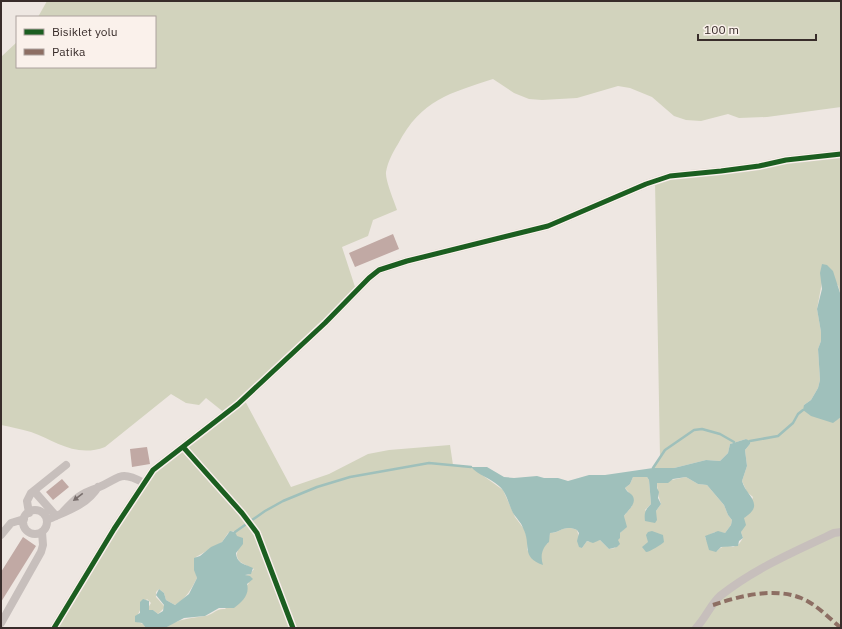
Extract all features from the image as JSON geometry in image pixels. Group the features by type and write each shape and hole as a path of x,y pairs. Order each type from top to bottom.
{"street":[{"path":"54,628 153,470 184,448 261,384 379,270 407,261 548,226 646,184 670,176 744,168 786,160 841,154"},
{"path":"184,448 242,513 257,533 293,628"},
{"path":"1,535 11,523 26,516 40,511 47,520 46,528 37,534 29,532 25,528 26,516 27,501 34,491 66,465"},
{"path":"47,520 59,514 72,500 84,492 98,487 112,478 121,476 130,477 144,483"},
{"path":"34,491 59,514"},
{"path":"1,623 41,552 43,545 42,532"},
{"path":"696,628 719,597 746,579 787,555 834,533 841,532"}],"green space":[{"path":"47,1 841,1 841,107 767,117 739,118 728,114 701,121 686,120 674,116 652,97 630,88 618,86 577,98 542,100 529,99 514,93 493,79 463,89 438,100 416,117 407,129 389,160 386,176 397,210 373,220 368,236 342,247 356,290 244,399 291,487 329,474 368,454 389,450 450,445 453,465 471,467 503,490 515,517 524,529 528,540 527,550 541,560 540,558 544,545 548,543 550,533 568,528 577,530 582,548 587,541 600,540 609,549 615,548 620,533 625,528 624,516 632,506 631,495 625,488 630,484 633,477 647,477 649,480 651,504 645,510 656,520 656,511 661,504 657,483 686,477 698,484 707,485 724,505 732,520 731,525 725,533 715,532 705,537 710,547 717,551 725,546 733,547 739,544 743,538 741,532 744,517 747,516 753,497 747,492 742,481 747,466 745,450 750,444 746,439 730,444 728,453 720,461 706,460 674,468 653,468 660,457 655,181 841,154 841,296 838,285 822,282 817,309 821,332 821,341 818,349 820,380 818,388 811,400 804,405 836,420 841,417 841,628 165,628 189,618 208,615 225,609 249,583 245,576 250,574 254,569 243,564 238,559 237,552 239,548 235,532 233,531 228,533 222,542 196,557 194,566 197,578 183,599 175,605 166,600 164,593 159,589 156,592 156,597 165,607 158,614 153,610 149,610 148,608 151,603 147,599 135,621 143,624 146,628 54,628 153,470 226,414 206,398 199,405 186,403 171,394 105,447 85,451 66,447 31,432 1,425 1,57 16,43 16,68 156,68 156,16 39,16"}],"water":[{"path":"822,264 827,265 833,271 841,296 841,417 833,423 811,416 803,410 804,405 811,400 818,388 820,380 818,349 821,341 821,332 817,309 822,289 820,273"},
{"path":"746,439 750,441 750,444 745,450 747,466 742,481 753,500 754,508 744,518 746,525 741,532 743,538 739,541 738,546 721,547 716,552 709,550 705,536 718,531 725,533 731,525 732,520 724,505 707,485 698,484 686,477 673,479 668,483 657,483 659,492 658,498 661,504 656,511 657,520 655,523 645,521 645,512 651,504 649,480 647,477 633,477 630,484 625,488 632,495 634,501 624,516 627,527 620,533 620,538 618,540 620,544 617,547 609,549 600,540 593,543 587,541 582,548 579,547 577,541 579,533 577,530 573,528 565,528 557,532 550,533 549,542 542,552 543,565 531,558 528,550 526,534 520,522 513,513 502,489 496,483 471,467 487,467 504,477 514,478 537,476 544,478 558,478 568,481 589,475 605,475 653,468 674,468 706,460 720,461 728,453 730,444"},
{"path":"230,531 235,532 237,536 243,538 243,544 236,553 238,559 240,562 253,568 251,574 245,575 250,576 253,579 247,584 248,588 245,598 240,603 234,608 219,608 205,616 184,618 165,628 146,628 142,623 135,622 135,616 140,613 140,602 143,599 149,601 149,610 153,610 158,614 163,611 164,605 156,595 159,589 164,593 166,600 175,605 189,594 197,578 194,570 194,558 200,556 211,547 222,542"},
{"path":"652,531 663,535 664,542 646,552 642,547 648,542 646,535 648,532"}],"building":[{"path":"393,234 399,249 355,267 349,253"},
{"path":"147,447 150,464 132,467 130,449"},
{"path":"62,479 69,487 53,500 46,492"},
{"path":"23,537 36,546 1,602 1,572"}],"waterway":[{"path":"750,441 778,436 793,423 798,414 803,410"},
{"path":"653,468 665,450 694,430 702,429 720,434 734,442"},
{"path":"235,532 265,511 283,501 317,487 350,477 429,463 471,467"}],"marked path":[{"path":"713,605 745,596 779,593 801,598 807,601 841,628"}],"cycle path":[{"path":"54,628 114,529 153,470 238,404 325,323 369,278 379,270 407,261 548,226 646,184 670,176 721,171 759,166 786,160 841,154"},
{"path":"184,448 242,513 257,533 293,628"}]}
